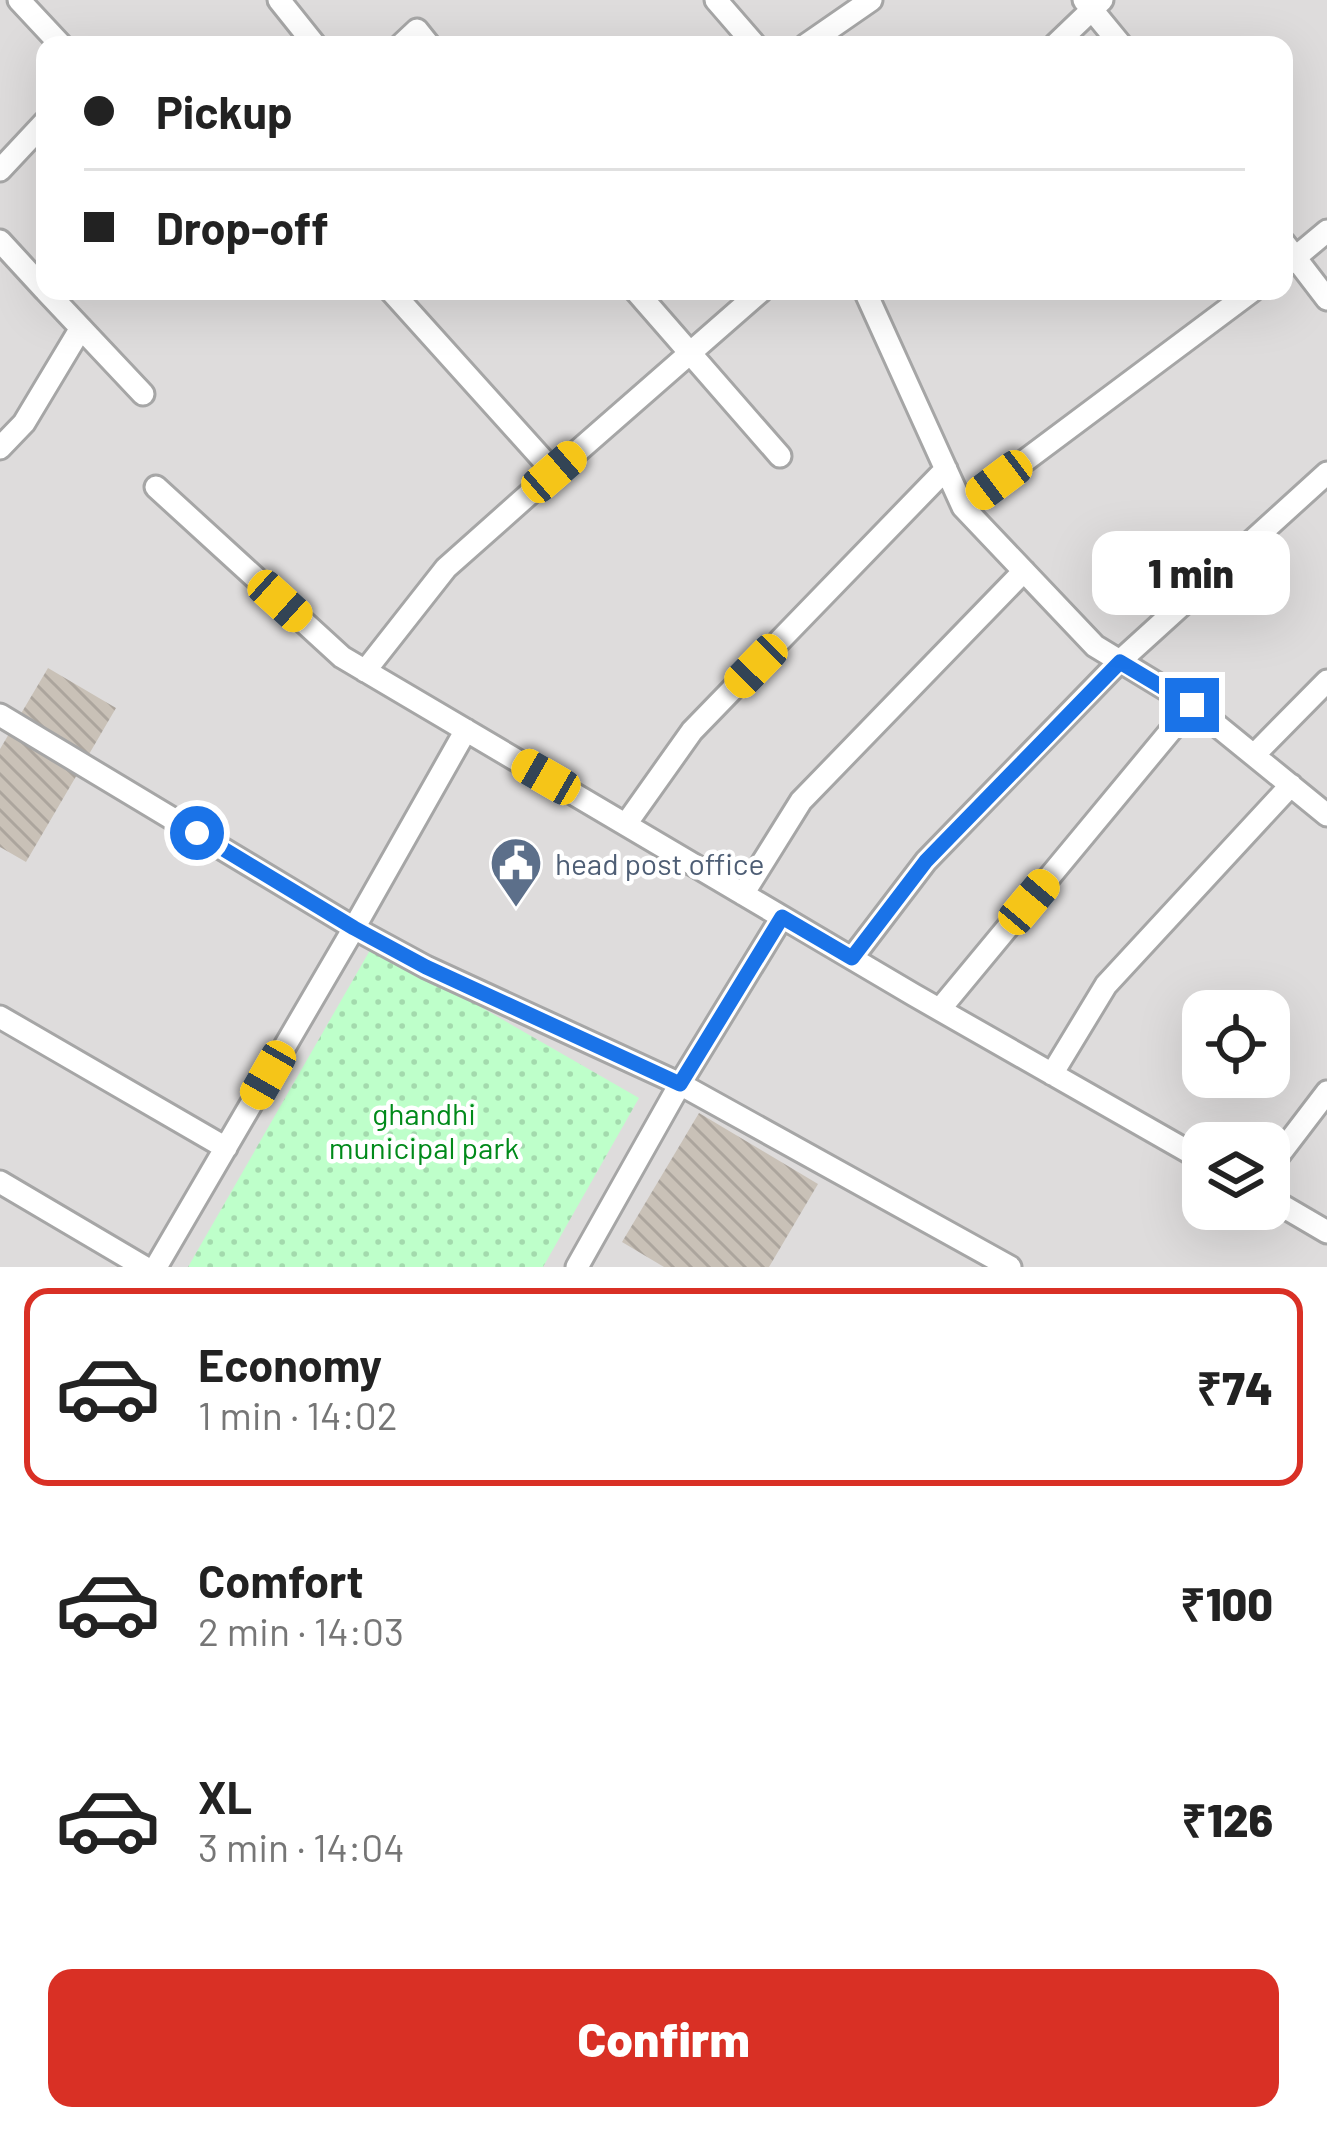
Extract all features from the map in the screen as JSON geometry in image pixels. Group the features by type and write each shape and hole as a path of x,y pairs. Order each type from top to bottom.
{"street":[{"path":"19,0 53,36"},
{"path":"279,0 308,36"},
{"path":"716,0 747,36"},
{"path":"819,36 871,0"},
{"path":"1062,36 1093,3 1115,36"},
{"path":"0,170 36,132"},
{"path":"1293,253 1327,231"},
{"path":"0,242 36,280"},
{"path":"1293,262 1327,299"},
{"path":"55,300 143,394"},
{"path":"399,300 554,472"},
{"path":"644,300 780,456"},
{"path":"365,671 446,568 750,300"},
{"path":"870,300 963,507 1095,646 1192,705 1327,815"},
{"path":"963,507 1240,300"},
{"path":"0,448 24,423 81,328"},
{"path":"626,824 692,731 946,470"},
{"path":"852,958 926,861 1120,662 1327,473"},
{"path":"156,487 342,657 1182,1148"},
{"path":"743,894 801,801 1024,572"},
{"path":"1254,755 1327,681"},
{"path":"0,715 354,928 426,967 680,1084 1010,1267"},
{"path":"940,1009 1177,723"},
{"path":"156,1267 466,730"},
{"path":"1052,1074 1106,985 1291,785"},
{"path":"577,1267 680,1084 782,917"},
{"path":"0,1016 226,1148"},
{"path":"1290,1140 1327,1092"},
{"path":"0,1182 144,1267"},
{"path":"1290,1210 1327,1232"}],"shaded area":[{"path":"0,0 1327,0 1327,1267 0,1267"}],"green space":[{"name":"ghandhi municipal park","path":"373,945 639,1098 543,1267 188,1267"}],"building":[{"path":"48,668 116,708 26,862 0,847 0,749"},
{"path":"699,1113 818,1184 769,1267 664,1267 622,1242"}],"place":[{"name":"head post office","path":"516,909"}],"route":[{"path":"197,833 426,967 680,1084 782,917 852,958 926,861 1120,662 1192,705"}]}
